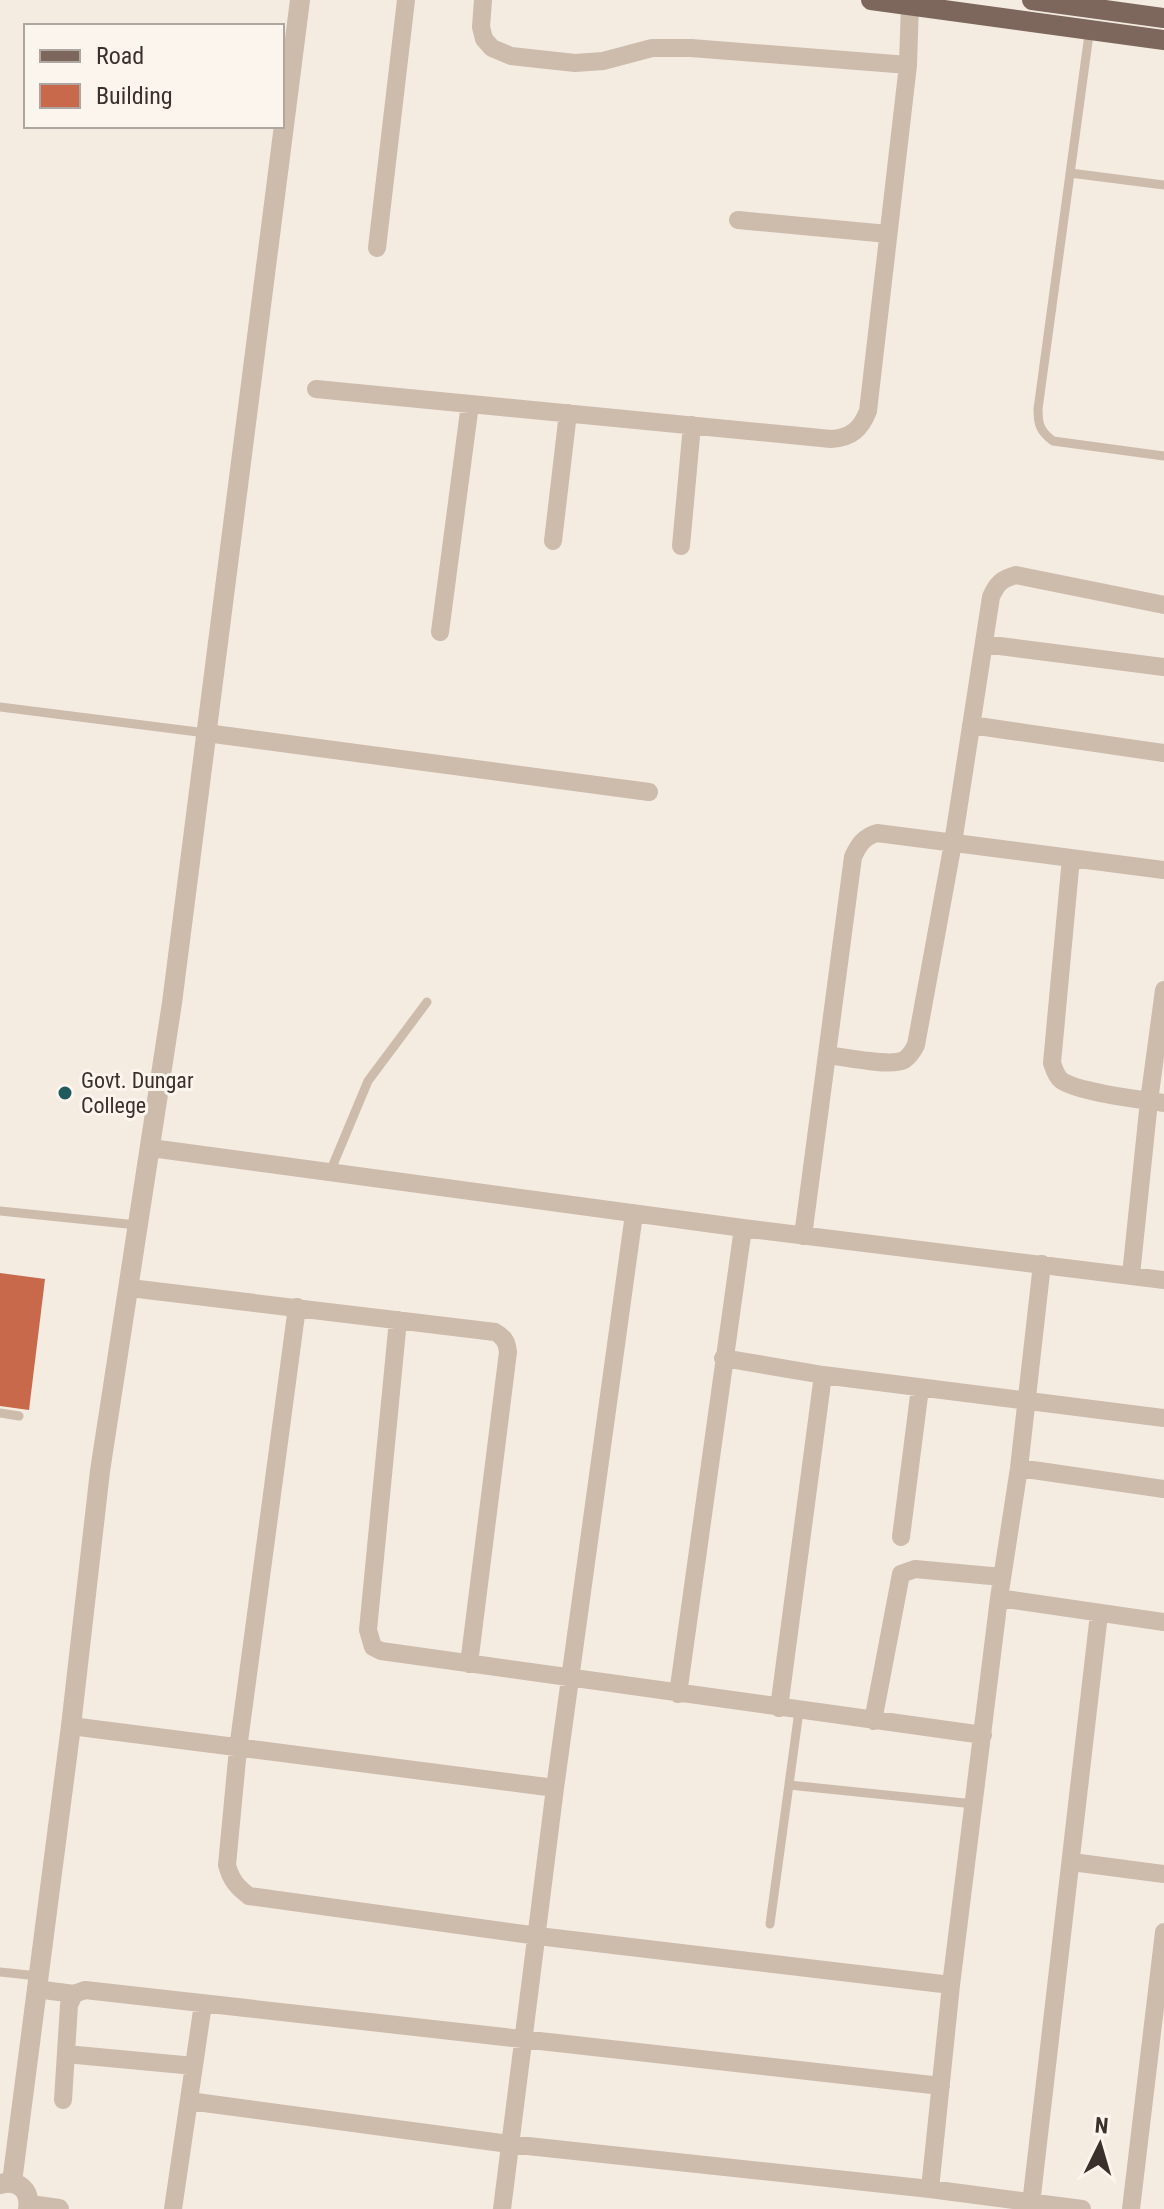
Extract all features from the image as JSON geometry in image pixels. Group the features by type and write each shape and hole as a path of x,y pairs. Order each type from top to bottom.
{"main road":[{"path":"871,0 1164,40"},
{"path":"1043,1 1164,18"}],"street":[{"path":"284,125 300,0"},
{"path":"377,248 406,0"},
{"path":"483,0 481,27 484,39 492,48 511,56 575,63 603,61 652,48 691,48 908,65"},
{"path":"316,389 831,439 850,436 860,427 868,411 908,65 910,4"},
{"path":"59,2209 29,2207 25,2190 6,2183 71,1726 100,1471 151,1148 284,128"},
{"path":"738,220 888,234"},
{"path":"440,632 470,404"},
{"path":"553,541 568,413"},
{"path":"681,546 692,425"},
{"path":"827,1055 903,1061 916,1045 953,843 991,597 996,586 1003,579 1016,575 1164,605"},
{"path":"984,644 1164,667"},
{"path":"971,725 1164,753"},
{"path":"206,733 649,792"},
{"path":"803,1236 853,857 867,836 877,833 1164,870"},
{"path":"1071,858 1052,1063 1055,1072 1062,1081 1080,1088 1156,1102"},
{"path":"1131,1275 1156,1102 1164,990"},
{"path":"151,1148 634,1214 1164,1280"},
{"path":"502,2209 555,1788 634,1214"},
{"path":"678,1694 743,1228"},
{"path":"930,2189 951,1985 999,1598 1019,1468 1042,1264"},
{"path":"130,1288 495,1332 503,1337 507,1344 469,1664"},
{"path":"297,1307 238,1749 227,1865 236,1887 249,1896 538,1936 951,1985"},
{"path":"398,1320 368,1630 373,1647 381,1651 469,1664 983,1735"},
{"path":"723,1358 1027,1403 1164,1418"},
{"path":"779,1708 823,1375"},
{"path":"901,1537 920,1388"},
{"path":"1019,1468 1164,1489"},
{"path":"873,1721 901,1574 915,1569 1002,1577"},
{"path":"999,1598 1164,1622"},
{"path":"1031,2204 1099,1614"},
{"path":"71,1726 555,1788"},
{"path":"1072,1862 1164,1874"},
{"path":"1131,2209 1164,1932"},
{"path":"37,1982 74,1994 85,1990 941,2086"},
{"path":"63,2100 69,2005 74,1994"},
{"path":"173,2209 203,2004"},
{"path":"66,2054 194,2066"},
{"path":"189,2101 509,2144 930,2189 1082,2209"}],"lane":[{"path":"1093,8 1038,425 1042,433 1053,441 1164,456"},
{"path":"1070,173 1164,185"},
{"path":"0,707 206,733"},
{"path":"330,1172 368,1081 427,1002"},
{"path":"0,1211 137,1225"},
{"path":"0,1413 19,1416"},
{"path":"770,1924 799,1711"},
{"path":"789,1785 974,1804"},
{"path":"0,1972 37,1982"}],"building":[{"path":"0,1273 45,1279 29,1410 0,1406"}],"place":[{"name":"Govt. Dungar College","path":"65,1093"}]}
